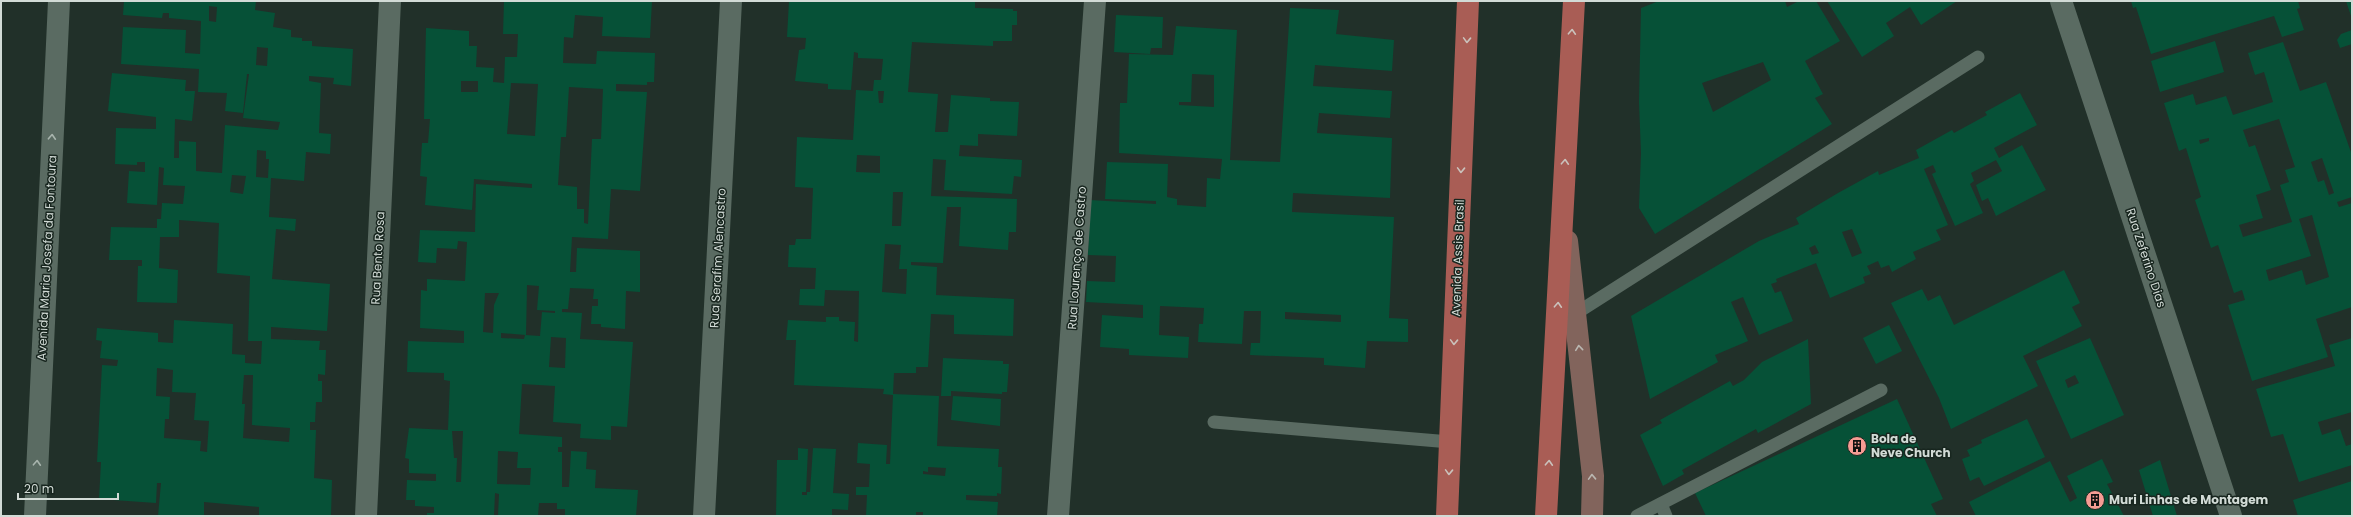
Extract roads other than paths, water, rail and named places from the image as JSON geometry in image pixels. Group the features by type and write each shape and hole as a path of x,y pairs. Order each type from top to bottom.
{"main road":[{"name":"Avenida Assis Brasil","path":"1447,516 1468,1"},
{"path":"1546,516 1574,1"},
{"path":"1563,201 1593,476 1592,516"}],"street":[{"name":"Avenida Maria Josefa da Fontoura","path":"35,516 59,1"},
{"name":"Rua Bento Rosa","path":"366,516 390,1"},
{"name":"Rua Serafim Alencastro","path":"704,516 731,1"},
{"name":"Rua Lourenço de Castro","path":"1058,516 1095,1"},
{"name":"Rua Zeferino Dias","path":"2061,1 2231,516"}],"lane":[{"path":"1575,314 1978,57"},
{"path":"1637,516 1663,510 1881,390"},
{"path":"1214,422 1450,442"}],"place":[{"name":"Bola de Neve Church","path":"1857,446"},
{"name":"Muri Linhas de Montagem","path":"2095,500"}]}
